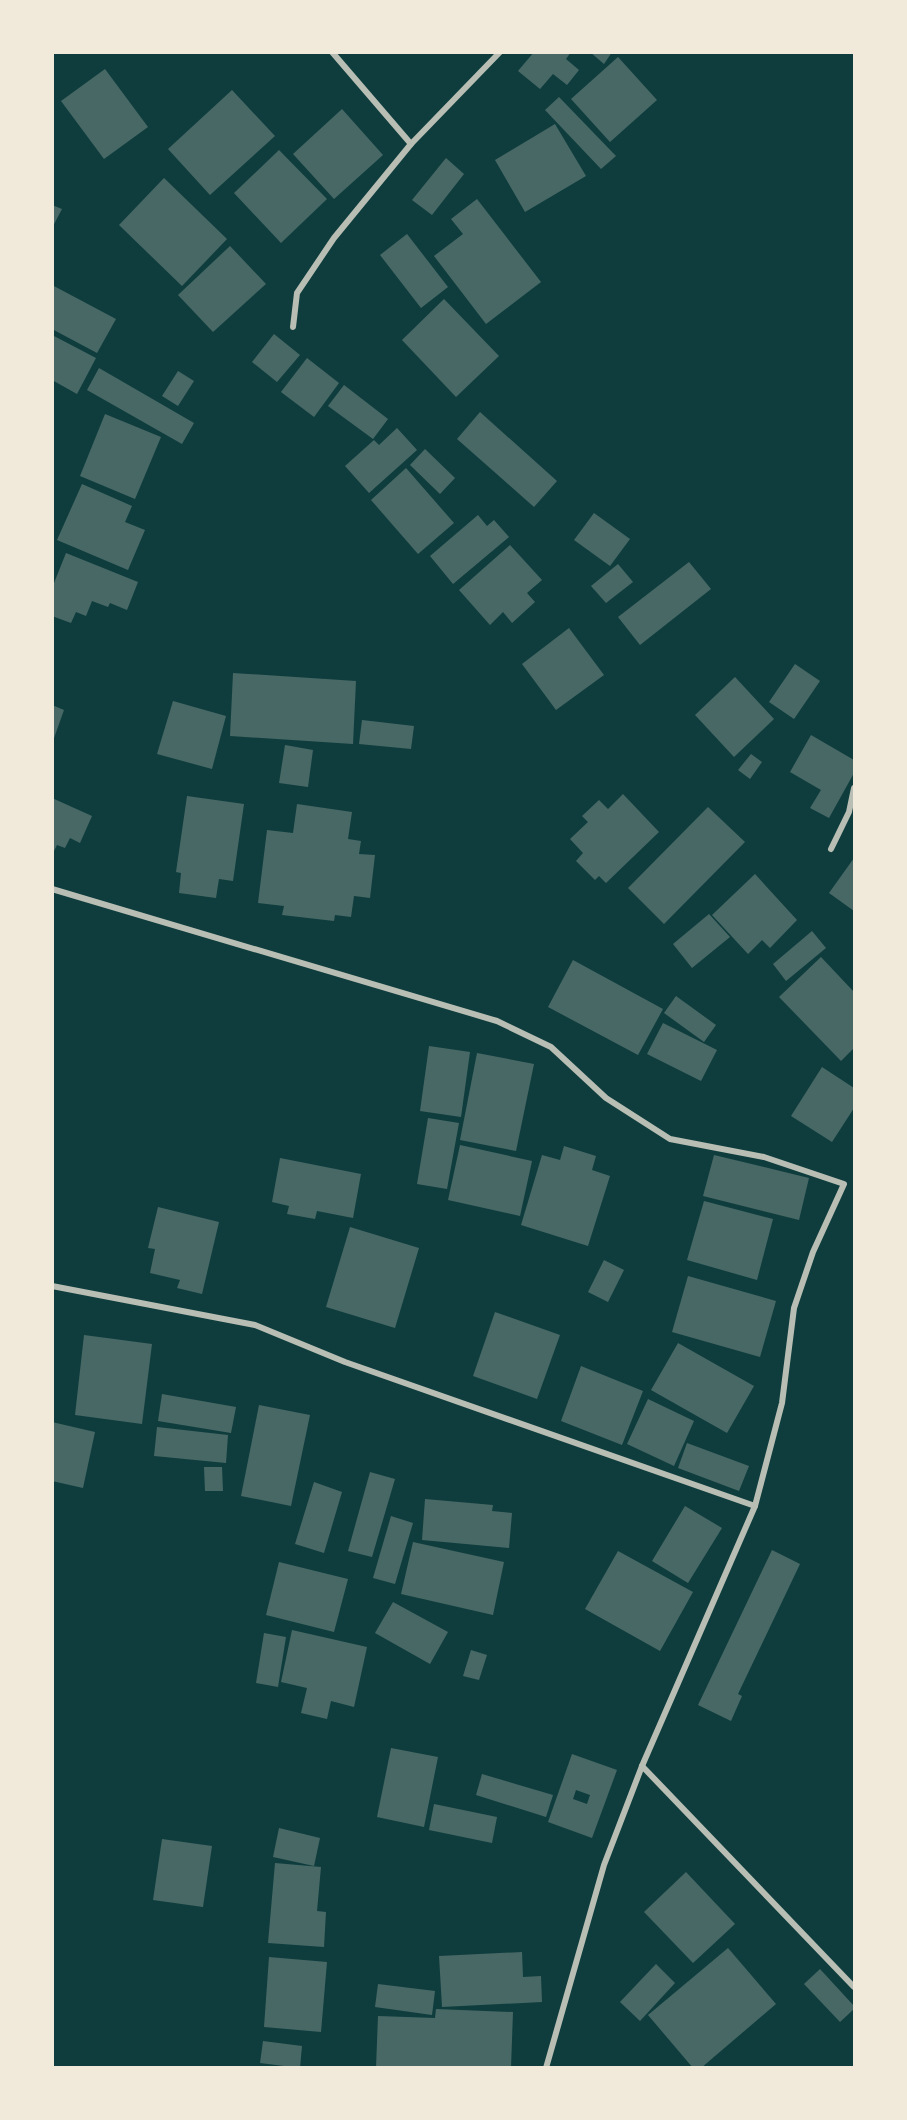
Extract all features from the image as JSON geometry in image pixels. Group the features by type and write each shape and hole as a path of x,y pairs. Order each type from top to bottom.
{"street":[{"path":"333,52 411,144"},
{"path":"293,327 297,293 334,238 411,144 500,52"},
{"path":"831,849 849,812 855,788"},
{"path":"52,889 497,1021 551,1047 606,1098 670,1139 764,1157 844,1184 813,1252 794,1308 782,1403 755,1506 642,1766 604,1865 546,2067"},
{"path":"52,1286 255,1325 345,1362 755,1506"},
{"path":"642,1766 855,1987"}],"building":[{"path":"534,52 571,52 566,59 579,70 567,85 553,74 540,89 518,71"},
{"path":"590,52 612,52 604,64"},
{"path":"618,57 657,100 610,142 571,99"},
{"path":"105,69 148,127 104,159 61,101"},
{"path":"232,90 275,136 210,195 168,149"},
{"path":"559,97 616,156 601,169 545,110"},
{"path":"342,109 383,155 334,199 293,154"},
{"path":"555,124 586,176 525,212 495,160"},
{"path":"279,150 327,199 281,243 234,193"},
{"path":"446,158 464,174 432,215 412,200"},
{"path":"164,178 227,239 182,286 119,225"},
{"path":"477,199 541,282 486,324 434,256 463,234 451,219"},
{"path":"52,205 62,209 52,228"},
{"path":"407,234 448,287 421,308 380,255"},
{"path":"230,246 266,284 213,332 178,295"},
{"path":"52,285 116,319 97,353 52,329"},
{"path":"444,299 499,356 456,397 402,340"},
{"path":"274,334 300,355 277,382 252,362"},
{"path":"54,336 96,358 77,394 52,380"},
{"path":"307,358 339,383 314,417 281,392"},
{"path":"99,368 194,423 182,444 87,390"},
{"path":"178,371 194,381 178,406 162,396"},
{"path":"344,385 388,419 373,439 328,406"},
{"path":"480,412 557,481 534,507 457,439"},
{"path":"105,414 161,437 135,499 80,476"},
{"path":"397,428 417,450 369,493 345,466 374,440 379,445"},
{"path":"425,449 455,478 440,494 410,465"},
{"path":"406,468 454,523 418,554 371,500"},
{"path":"82,484 132,506 125,522 145,530 128,570 57,540"},
{"path":"594,513 630,539 610,566 574,540"},
{"path":"478,515 487,526 494,520 509,537 453,584 430,556"},
{"path":"510,545 542,580 527,593 535,602 512,623 503,612 490,625 459,590"},
{"path":"66,553 138,582 127,610 110,603 108,607 92,601 86,616 76,612 71,623 52,616 52,588"},
{"path":"689,562 711,589 640,645 618,617"},
{"path":"618,564 633,582 606,603 591,586"},
{"path":"569,628 604,675 556,710 522,664"},
{"path":"795,664 820,681 794,719 769,702"},
{"path":"233,673 356,681 353,744 230,736"},
{"path":"735,677 774,719 734,757 695,715"},
{"path":"173,701 226,716 212,769 157,754"},
{"path":"52,705 64,710 53,741 52,741"},
{"path":"362,720 414,726 411,749 359,744"},
{"path":"811,735 854,760 854,773 829,818 810,808 821,790 790,772"},
{"path":"285,745 313,750 308,787 279,783"},
{"path":"751,754 762,762 750,779 738,770"},
{"path":"623,794 659,832 606,883 599,876 595,880 576,861 583,853 570,839 588,822 582,816 599,800 608,809"},
{"path":"187,796 244,804 233,881 219,879 216,898 179,893 181,873 176,872"},
{"path":"52,798 92,816 80,843 70,838 65,848 57,845 52,855"},
{"path":"297,804 352,812 348,839 361,841 359,854 375,855 370,898 354,896 351,917 335,915 334,921 282,915 284,906 258,903 267,830 293,833"},
{"path":"708,807 745,842 664,924 628,888"},
{"path":"854,858 854,911 829,893"},
{"path":"755,874 797,920 770,948 762,940 748,954 712,915"},
{"path":"709,914 730,937 692,968 673,944"},
{"path":"812,931 826,948 786,981 773,964"},
{"path":"821,957 854,992 854,1048 841,1061 779,997"},
{"path":"573,960 663,1009 638,1055 548,1007"},
{"path":"676,996 716,1025 704,1042 664,1013"},
{"path":"663,1023 717,1050 701,1081 647,1054"},
{"path":"429,1046 470,1052 461,1117 420,1111"},
{"path":"477,1053 534,1064 516,1151 460,1140"},
{"path":"822,1067 854,1088 854,1108 832,1142 791,1116"},
{"path":"428,1118 459,1123 447,1189 417,1184"},
{"path":"460,1145 532,1161 520,1216 448,1200"},
{"path":"564,1146 596,1156 592,1170 610,1176 588,1246 521,1225 542,1155 560,1160"},
{"path":"714,1155 809,1178 799,1220 703,1196"},
{"path":"280,1158 361,1174 353,1218 317,1211 315,1219 287,1214 289,1206 272,1202"},
{"path":"704,1201 773,1219 757,1280 687,1260"},
{"path":"158,1207 219,1222 202,1294 177,1288 180,1280 150,1273 155,1249 148,1248"},
{"path":"350,1227 419,1248 395,1328 326,1307"},
{"path":"604,1260 624,1270 608,1302 588,1292"},
{"path":"688,1276 776,1301 760,1357 672,1332"},
{"path":"495,1312 560,1335 537,1399 473,1376"},
{"path":"84,1335 152,1344 142,1424 75,1415"},
{"path":"678,1343 754,1386 727,1433 651,1390"},
{"path":"581,1366 643,1391 622,1445 561,1421"},
{"path":"162,1394 236,1407 231,1433 158,1421"},
{"path":"648,1399 694,1421 674,1466 627,1444"},
{"path":"259,1405 310,1415 291,1506 241,1496"},
{"path":"52,1422 95,1432 83,1488 52,1481"},
{"path":"157,1427 228,1435 226,1463 154,1456"},
{"path":"687,1443 749,1466 739,1491 678,1468"},
{"path":"204,1467 222,1467 223,1491 205,1491"},
{"path":"370,1472 395,1479 372,1557 348,1551"},
{"path":"314,1482 342,1492 324,1553 295,1544"},
{"path":"425,1499 493,1505 492,1511 512,1513 509,1548 422,1540"},
{"path":"685,1506 722,1528 688,1583 652,1561"},
{"path":"391,1516 413,1523 395,1584 373,1578"},
{"path":"413,1542 504,1562 493,1615 401,1594"},
{"path":"772,1550 800,1564 738,1694 742,1696 731,1721 698,1705"},
{"path":"618,1551 693,1592 660,1651 585,1609"},
{"path":"279,1562 348,1579 334,1632 266,1615"},
{"path":"393,1602 448,1632 430,1664 375,1633"},
{"path":"292,1630 367,1647 354,1707 331,1701 327,1719 301,1713 307,1688 281,1682"},
{"path":"264,1633 286,1637 278,1687 256,1683"},
{"path":"471,1650 487,1655 479,1680 463,1676"},
{"path":"391,1748 438,1757 424,1827 377,1817"},
{"path":"572,1754 617,1770 592,1838 548,1822","holes":["576,1790 590,1795 587,1804 573,1799"]},
{"path":"482,1774 553,1795 546,1817 476,1795"},
{"path":"434,1804 497,1817 492,1843 429,1830"},
{"path":"279,1828 320,1838 314,1866 273,1857"},
{"path":"162,1839 212,1846 203,1907 153,1900"},
{"path":"275,1863 321,1867 317,1911 326,1912 324,1947 268,1943"},
{"path":"686,1872 735,1924 693,1963 644,1912"},
{"path":"728,1948 776,2004 701,2068 693,2068 648,2015"},
{"path":"522,1952 523,1977 541,1976 542,2002 442,2007 439,1956"},
{"path":"269,1957 327,1962 321,2032 264,2027"},
{"path":"656,1964 675,1983 640,2021 620,2002"},
{"path":"820,1969 854,2006 854,2009 840,2022 804,1984"},
{"path":"378,1984 435,1991 432,2015 375,2007"},
{"path":"436,2009 513,2012 511,2068 376,2068 378,2016 435,2018"},
{"path":"263,2041 302,2046 300,2068 260,2063"}]}
